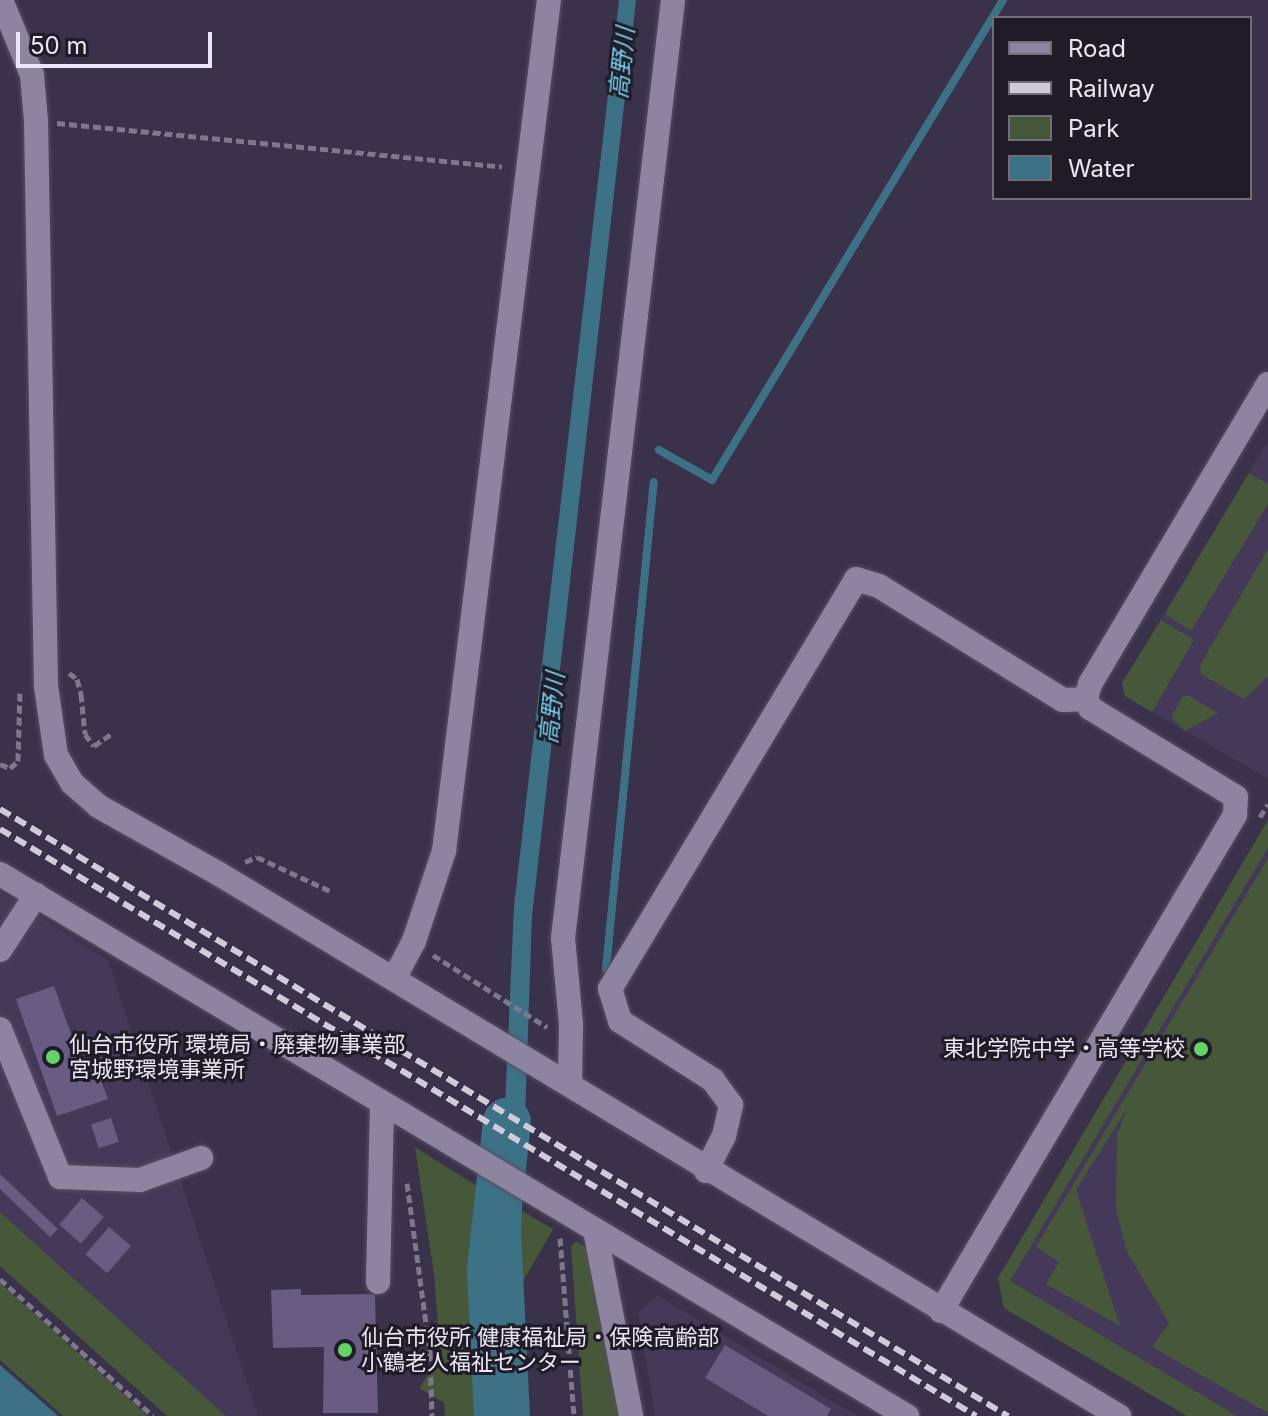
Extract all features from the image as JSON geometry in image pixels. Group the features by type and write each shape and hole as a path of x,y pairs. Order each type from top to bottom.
{"street":[{"path":"1,0 32,75 36,121 46,676 56,755 72,783 98,806 219,874 570,1084 706,1171 1119,1416"},
{"path":"394,979 414,941 444,851 549,0"},
{"path":"570,1084 571,1024 563,938 673,0"},
{"path":"941,1311 1238,805 1236,797 1090,708 1086,699 1090,684 1268,384"},
{"path":"706,1171 724,1136 731,1105 713,1080 620,1021 610,989 856,579 879,586 1063,700 1086,699"},
{"path":"0,874 907,1416"},
{"path":"0,950 36,895"},
{"path":"0,1029 60,1177 140,1180 201,1158"},
{"path":"378,1282 382,1104"},
{"path":"595,1230 631,1416"}],"path":[{"path":"36,121 501,171 504,156"},
{"path":"0,764 10,768 18,761 20,686 46,676 77,679 85,734 94,746 111,734"},
{"path":"219,874 257,857 332,892"},
{"path":"433,955 550,1029"},
{"path":"406,1173 430,1353 432,1416"},
{"path":"551,1204 574,1416"},
{"path":"0,1279 153,1416"}],"shaded area":[{"path":"1268,441 1268,779 1125,696 1122,683"},
{"name":"東北学院中学・高等学校","path":"1268,820 1268,1416 1187,1416 1004,1308 998,1278"},
{"path":"0,892 108,960 258,1416 226,1416 0,1212"},
{"path":"657,1295 857,1416 655,1416 638,1312"}],"green space":[{"path":"1249,473 1268,484 1268,504 1191,631 1165,614"},
{"path":"1268,549 1268,676 1244,699 1201,674 1200,665"},
{"path":"1161,620 1194,640 1152,712 1125,696 1122,683"},
{"path":"1183,696 1189,696 1218,713 1185,731 1171,717"},
{"path":"1268,820 1268,848 1010,1281 1237,1416 1187,1416 1004,1308 998,1278"},
{"name":"東北学院中学・高等学校","path":"1268,858 1268,1413 1152,1347 1169,1323 1127,1252 1116,1209 1117,1134 1128,1107 1076,1190 1120,1326 1046,1284 1059,1262 1036,1247"},
{"path":"415,1147 494,1197 487,1268 494,1416 445,1416 434,1274"},
{"path":"522,1211 553,1229 451,1407 420,1389"},
{"path":"0,1212 226,1416 167,1416 0,1266"},
{"path":"576,1241 589,1250 619,1416 583,1416 571,1247"},
{"path":"0,1283 148,1416 63,1416 0,1360"}],"water":[{"path":"619,0 636,0 532,916 521,1232 530,1416 505,1416 497,1286 514,906"},
{"path":"0,1365 56,1414 58,1416 0,1416"}],"building":[{"path":"54,986 85,1073 97,1069 108,1099 57,1116 16,999"},
{"path":"111,1118 119,1142 99,1148 91,1124"},
{"path":"0,1174 58,1229 50,1237 0,1189"},
{"path":"82,1198 104,1217 81,1243 59,1224"},
{"path":"109,1227 131,1246 107,1273 85,1254"},
{"path":"301,1289 301,1295 375,1294 378,1413 323,1413 324,1347 273,1348 271,1290"},
{"path":"725,1345 831,1409 827,1416 768,1416 705,1378"}],"waterway":[{"path":"993,16 1003,0"},
{"path":"659,450 712,480 992,18"},
{"path":"606,969 654,482"},
{"name":"高野川","path":"498,1416 491,1271 507,1122"}],"railway":[{"path":"0,809 1008,1416"},
{"path":"0,829 976,1416"}],"place":[{"name":"東北学院中学・高等学校","path":"1201,1049"},
{"name":"仙台市役所 環境局・廃棄物事業部 宮城野環境事業所","path":"53,1057"},
{"name":"仙台市役所 健康福祉局・保険高齢部 小鶴老人福祉センター","path":"345,1350"}]}
